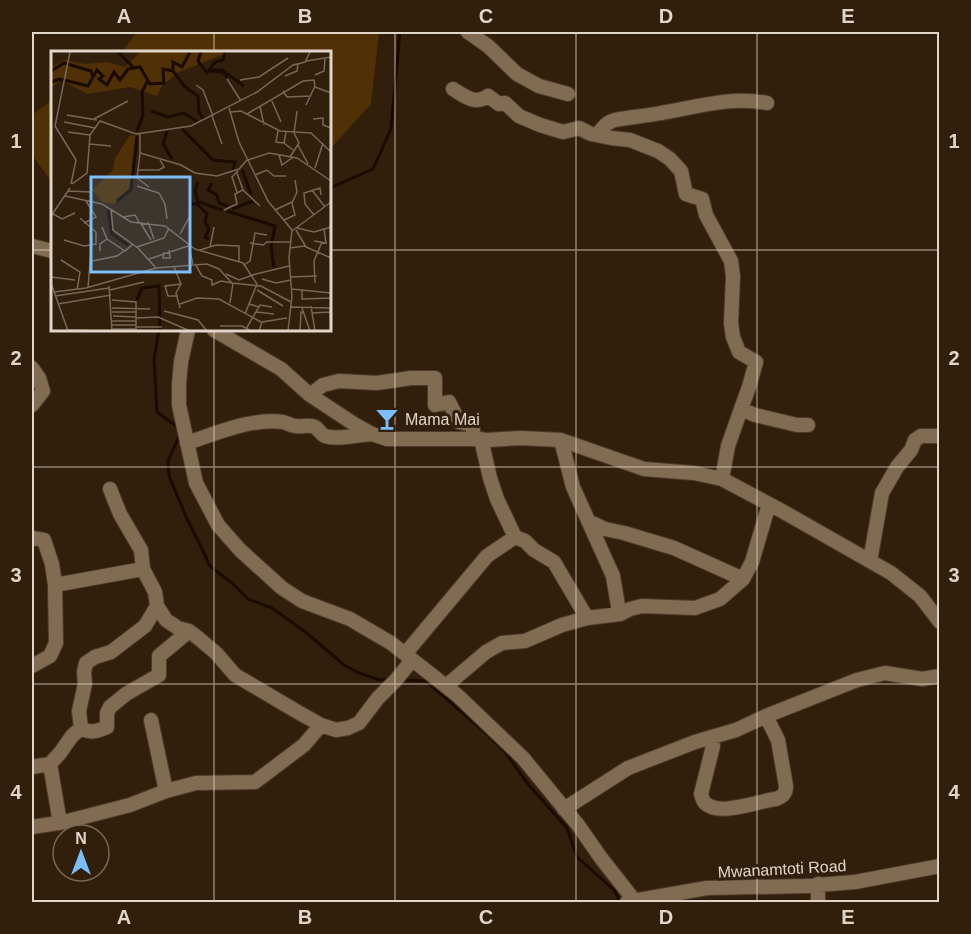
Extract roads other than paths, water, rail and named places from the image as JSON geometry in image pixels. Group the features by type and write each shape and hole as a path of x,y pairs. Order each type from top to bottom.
{"street":[{"path":"468,32 488,46 517,74 539,86 568,94"},
{"path":"453,89 473,100 482,100 488,96 499,104 505,103 519,116 563,132 579,128 591,134 630,140 658,151 670,159 681,171 683,189 686,194 702,199 706,215 731,261 733,337 739,352 756,362 728,446 722,479"},
{"path":"597,135 605,125 615,120 721,102 749,100 767,103"},
{"path":"32,246 51,251"},
{"path":"188,332 181,362 179,405 196,483 218,525 240,550 282,588 302,601 357,623 392,642 446,686 523,758 564,809 630,901"},
{"path":"217,332 281,369 310,395 354,424 387,439 520,438 561,441 644,469 694,473 722,479 891,573 920,596 939,622"},
{"path":"32,368 39,378 43,391 32,405"},
{"path":"310,395 323,385 339,381 377,383 411,378 435,378 435,405 448,402 459,422 471,424 473,427 497,499 514,537 525,541 534,550 554,562 587,618"},
{"path":"741,409 755,415 797,425 808,425"},
{"path":"187,443 252,423 283,422 297,427 312,426 330,437 372,434"},
{"path":"870,561 882,493 897,467 911,450 915,440 921,436 939,435"},
{"path":"561,441 573,487 613,576 620,614"},
{"path":"110,489 120,514 141,550 143,569 155,592 157,606 166,620 178,628 189,631 216,653 235,675 321,725 336,730 359,723 378,698 396,680 409,657 487,556 514,537"},
{"path":"446,686 486,652 502,643 525,641 562,625 587,618 620,614 642,606 695,608 720,598 743,579 752,562 769,504"},
{"path":"588,521 605,530 624,533 674,548 743,579"},
{"path":"32,537 44,540 52,564 55,585 56,644 48,659 32,666"},
{"path":"55,585 143,569"},
{"path":"81,728 79,711 85,684 86,663 95,657 111,652 145,626 157,606"},
{"path":"81,728 93,732 107,727 107,713 110,707 126,694 159,675 159,656 189,631"},
{"path":"564,809 628,768 695,742 736,730 870,676 885,673 922,679 939,676"},
{"path":"711,737 713,746 701,794 704,802 712,807 726,808 776,799 786,792 786,786 778,740 766,716"},
{"path":"151,720 166,791"},
{"path":"50,764 60,823 130,805 166,791 196,783 255,782 304,745 321,725"},
{"path":"32,767 50,764 81,728"},
{"path":"32,827 51,824"},
{"name":"Mwanamtoti Road","path":"630,901 707,888 855,882 939,866"},
{"path":"818,903 819,884"}],"waterway":[{"path":"332,187 373,169 391,129 400,32"},
{"path":"159,332 154,359 157,412 180,429"},
{"path":"180,434 168,461 169,476 211,567 248,599 272,608 308,634 344,665 380,680 390,679"},
{"path":"403,680 426,681 505,752 528,784 567,828 577,857 614,890 620,900"},
{"path":"681,902 693,896"},
{"path":"612,902 622,899"}],"place":[{"name":"Mama Mai","path":"387,419"}]}
